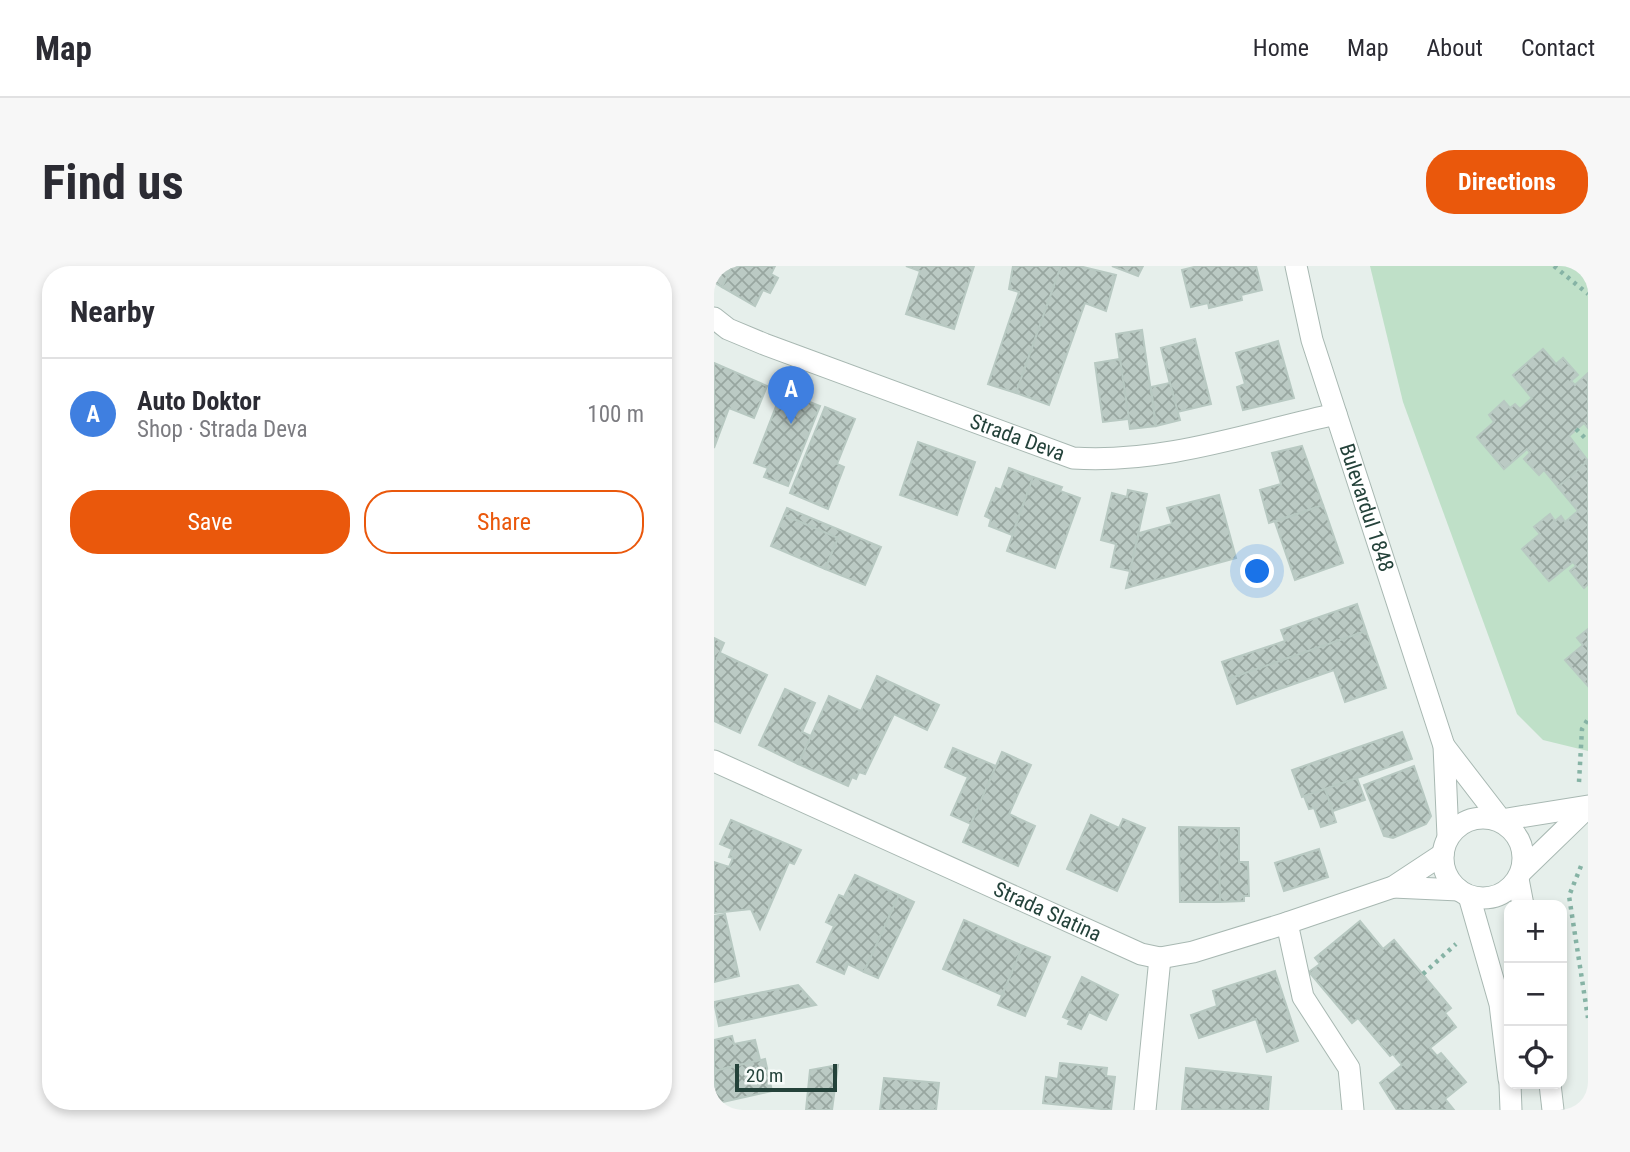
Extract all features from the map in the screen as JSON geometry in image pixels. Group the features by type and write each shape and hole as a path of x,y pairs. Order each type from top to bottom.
{"street":[{"name":"Bulevardul 1848","path":"1296,266 1312,340 1444,746 1444,868 1464,893 1500,1004 1504,1039"},
{"name":"Strada Deva","path":"714,318 728,329 764,344 1073,458 1115,461 1153,458 1336,414"},
{"name":"Bulevardul 1848","path":"1444,746 1501,820 1519,838 1524,850 1520,875 1522,900"},
{"name":"Strada Slatina","path":"714,761 1141,954 1160,958 1211,948 1393,887 1446,845"},
{"path":"1446,845 1456,827 1478,817 1501,820 1585,800"},
{"path":"1464,893 1496,897 1509,890 1585,800"},
{"name":"Strada Slatina","path":"1393,887 1464,893"},
{"path":"1287,923 1303,998 1349,1068 1353,1110"},
{"path":"1145,1110 1160,958"},
{"name":"Bulevardul 1848","path":"1510,1089 1511,1110"},
{"path":"1551,1089 1553,1110"}],"path":[{"path":"1554,266 1588,294"},
{"path":"1576,429 1588,442"},
{"path":"1585,800 1582,729 1588,719"},
{"path":"1581,866 1569,896 1588,1018"},
{"path":"1423,974 1465,936"}],"green space":[{"path":"1370,266 1588,266 1588,751 1543,740 1517,714 1403,402"}],"building":[{"path":"714,266 732,266 722,287 714,282"},
{"path":"732,266 775,266 771,274 778,278 770,293 763,290 755,306 722,287"},
{"path":"906,266 974,266 954,329 906,314 920,271"},
{"path":"1013,266 1061,266 1016,393 988,384 1019,292 1009,289"},
{"path":"1061,266 1079,266 1116,275 1106,311 1085,303 1049,405 1016,393"},
{"path":"1112,266 1143,266 1138,276"},
{"path":"1198,266 1256,266 1262,290 1241,295 1242,300 1209,308 1208,303 1191,307 1182,270"},
{"path":"1142,330 1156,426 1130,429 1116,334"},
{"path":"1195,339 1211,404 1177,412 1161,348"},
{"path":"1278,341 1294,398 1243,410 1237,387 1245,384 1236,353"},
{"path":"1543,349 1556,364 1563,358 1578,375 1571,381 1575,385 1588,373 1588,428 1584,423 1569,436 1588,461 1558,487 1544,470 1539,475 1524,459 1530,453 1527,449 1504,469 1477,437 1494,422 1489,415 1504,401 1510,408 1515,404 1520,409 1532,398 1513,375"},
{"path":"1120,359 1129,419 1103,422 1095,363"},
{"path":"714,363 767,386 754,418 729,408 714,448"},
{"path":"1170,383 1180,420 1156,426 1151,387"},
{"path":"782,391 820,406 788,486 764,477 768,468 754,463"},
{"path":"825,407 855,419 837,464 844,467 828,509 790,493"},
{"path":"918,442 975,462 957,515 900,495"},
{"path":"1302,446 1323,505 1269,523 1260,490 1281,484 1272,453"},
{"path":"1588,461 1588,584 1584,588 1570,571 1576,566 1573,562 1549,581 1522,549 1540,534 1534,527 1550,514 1555,521 1561,516 1565,522 1578,511 1558,487"},
{"path":"1009,468 1033,477 1012,535 989,526 991,519 985,516 996,488 1001,490"},
{"path":"1033,477 1062,487 1060,491 1080,498 1055,568 1007,551"},
{"path":"1128,490 1147,494 1130,571 1111,567 1116,544 1101,540 1112,493 1127,497"},
{"path":"1219,495 1236,558 1126,588 1139,533 1172,524 1167,508"},
{"path":"1323,505 1343,563 1295,580 1275,522"},
{"path":"787,508 881,547 865,585 825,569 838,538 784,515"},
{"path":"784,515 838,538 825,569 771,546"},
{"path":"1357,604 1366,631 1228,679 1222,662 1285,641 1281,630"},
{"path":"1588,629 1588,686 1565,660 1583,645 1577,638"},
{"path":"1366,631 1386,688 1345,702 1334,670 1237,704 1228,679"},
{"path":"714,638 724,643 714,666"},
{"path":"720,653 767,675 740,733 714,721 714,666"},
{"path":"877,676 939,705 927,730 894,714 865,774 859,772 856,779 852,777 848,786 798,764 829,696 861,711"},
{"path":"785,689 815,703 802,732 811,736 798,764 759,745"},
{"path":"1402,732 1412,759 1302,797 1292,770"},
{"path":"953,748 996,766 971,824 951,815 968,777 945,767"},
{"path":"1002,752 1031,765 1009,814 1035,826 1018,866 963,842"},
{"path":"1414,766 1431,816 1426,824 1393,838 1384,836 1364,785"},
{"path":"1357,778 1365,800 1333,811 1325,789"},
{"path":"1325,789 1336,822 1321,827 1314,808 1309,809 1304,796"},
{"path":"1091,815 1119,828 1123,819 1145,828 1117,891 1067,869"},
{"path":"731,820 801,850 794,864 789,862 760,929 751,909 714,913 714,862 729,867 733,858 729,857 732,849 720,844"},
{"path":"1179,827 1219,828 1220,902 1180,902"},
{"path":"1219,828 1239,828 1239,862 1248,862 1249,896 1244,896 1244,901 1220,902"},
{"path":"1319,849 1328,877 1284,891 1275,863"},
{"path":"855,875 899,895 864,972 848,964 844,974 817,962 834,926 826,922 839,895 844,897"},
{"path":"899,895 914,902 878,978 864,972"},
{"path":"725,914 739,976 714,982 714,916"},
{"path":"964,920 1023,946 1002,995 943,969"},
{"path":"1360,921 1383,949 1394,940 1451,1008 1445,1013 1456,1027 1430,1048 1437,1056 1441,1053 1466,1082 1445,1099 1454,1110 1397,1110 1380,1083 1402,1065 1393,1054 1390,1056 1358,1018 1352,1023 1309,972 1320,964 1315,958"},
{"path":"1023,946 1050,957 1025,1016 998,1005"},
{"path":"1275,971 1298,1041 1267,1052 1256,1019 1199,1038 1191,1015 1217,1006 1213,991"},
{"path":"1082,977 1118,995 1106,1020 1089,1012 1081,1029 1068,1024 1070,1020 1063,1017"},
{"path":"798,985 816,1005 719,1026 714,1002"},
{"path":"732,1036 734,1044 755,1040 760,1060 714,1071 714,1040"},
{"path":"765,1059 772,1091 714,1104 714,1071"},
{"path":"1060,1063 1107,1068 1106,1076 1115,1077 1111,1110 1043,1103 1046,1077 1058,1079"},
{"path":"838,1065 832,1110 806,1110 810,1070"},
{"path":"1186,1068 1271,1077 1268,1110 1182,1109"},
{"path":"884,1078 939,1083 936,1110 880,1110"}],"place":[{"name":"Auto Doktor","path":"791,424"}]}
